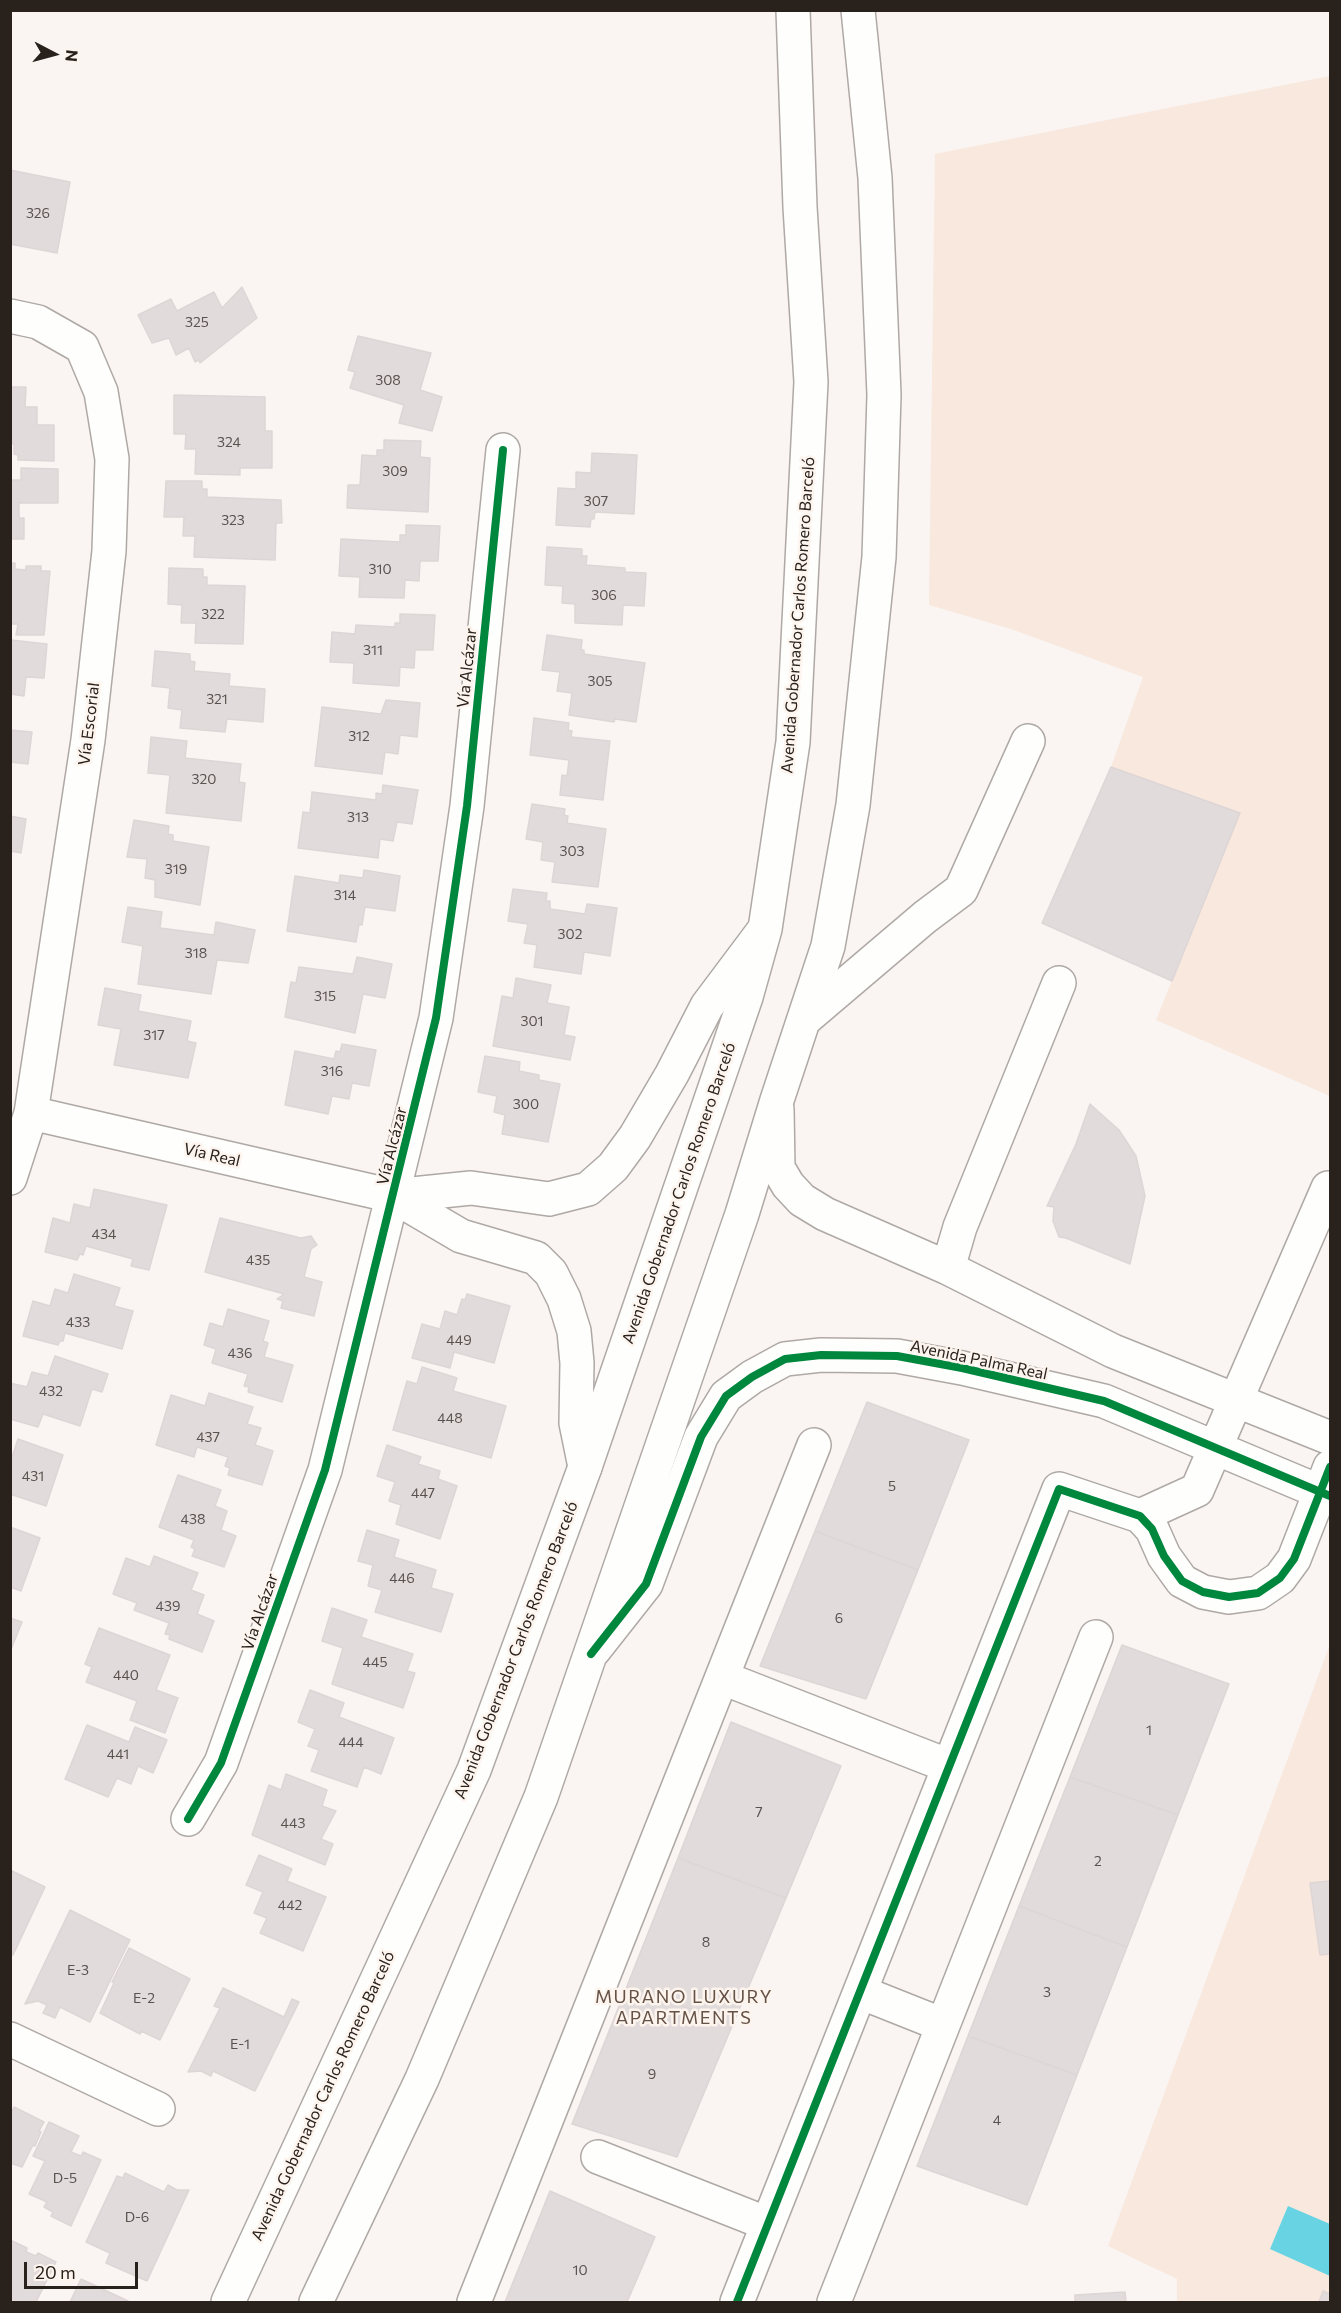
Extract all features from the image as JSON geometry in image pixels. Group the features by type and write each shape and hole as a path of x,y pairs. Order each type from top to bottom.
{"street":[{"name":"Avenida Gobernador Carlos Romero Barceló","path":"228,2302 474,1770 585,1467 746,997 765,929 793,742 811,382 800,207 793,10"},
{"path":"316,2302 427,2068 541,1797 742,1214 828,946 853,805 879,557 884,395 875,178 858,10"},
{"name":"Vía Escorial","path":"10,316 38,322 82,347 101,392 112,459 109,551 88,740 31,1113 10,1178"},
{"name":"Vía Alcázar","path":"188,1819 221,1763 325,1470 438,1006 467,806 503,450"},
{"path":"805,1019 925,917 961,890 1028,741"},
{"path":"393,1196 471,1188 549,1199 588,1189 613,1167 635,1137 672,1074 706,1006 765,929"},
{"path":"948,1268 960,1227 1059,983"},
{"path":"777,1100 778,1168 788,1185 802,1200 825,1214 948,1268 1113,1351 1330,1438"},
{"name":"Vía Real","path":"31,1113 393,1196"},
{"path":"1140,1516 1197,1490 1328,1188"},
{"path":"393,1196 461,1236 536,1258 551,1273 564,1299 574,1330 577,1363 576,1423 585,1467"},
{"name":"Avenida Palma Real","path":"591,1654 646,1584 701,1437 726,1396 785,1359 821,1355 897,1356 962,1368 1104,1401 1216,1449 1327,1485"},
{"path":"474,2302 814,1445"},
{"path":"737,2302 1059,1489 1140,1516 1152,1529 1164,1556 1182,1581 1203,1592 1229,1597 1258,1593 1280,1578 1294,1559 1327,1485"},
{"path":"834,2302 1096,1637"},
{"path":"723,1678 949,1766"},
{"path":"860,1992 943,2025"},
{"path":"10,2039 158,2109"},
{"path":"598,2157 768,2224"}],"shaded area":[{"path":"1330,76 1330,1096 1156,1020 1240,813 1111,767 1143,677 1011,629 929,605 935,154"},
{"path":"1330,1644 1330,2302 1177,2302 1177,2279 1108,2246"}],"water":[{"path":"1288,2206 1330,2224 1330,2276 1270,2249"}],"building":[{"path":"10,170 70,182 57,253 10,244"},
{"path":"242,287 257,318 200,363 199,360 195,362 189,348 176,355 169,338 152,343 138,315 171,299 177,311 214,292 222,308"},
{"path":"358,336 431,353 420,390 442,397 432,431 399,423 404,405 350,388 355,372 348,370"},
{"path":"10,387 26,387 25,407 37,407 37,425 54,425 54,461 18,460 18,455 14,454 14,444 10,443"},
{"path":"174,395 265,397 265,431 272,431 272,468 240,468 240,475 195,474 196,449 185,449 186,434 174,434"},
{"path":"384,440 421,441 420,457 430,458 428,512 347,508 348,485 360,485 362,455 377,456 377,450 384,450"},
{"path":"592,453 637,455 634,514 595,512 590,527 556,525 558,488 576,489 576,472 591,473"},
{"path":"21,468 58,469 58,503 19,503 19,518 24,518 24,539 10,539 10,480 21,480"},
{"path":"166,481 202,481 202,489 207,489 207,497 281,500 282,523 276,523 275,560 194,557 195,536 183,536 184,517 164,517"},
{"path":"406,525 440,526 438,561 420,561 419,581 405,580 404,598 359,597 360,577 339,576 341,539 400,542 400,535 406,535"},
{"path":"547,547 582,549 582,556 587,556 586,565 625,568 625,572 646,573 644,606 623,605 622,625 575,623 575,604 562,603 563,586 545,585"},
{"path":"10,563 15,563 15,569 26,570 26,566 41,566 41,571 50,571 44,635 16,635 18,624 10,624"},
{"path":"169,568 203,569 203,577 207,577 207,585 245,586 243,644 195,643 196,623 181,623 182,605 168,604"},
{"path":"400,614 435,615 433,650 415,650 414,668 400,667 399,686 353,683 354,663 330,662 332,632 355,634 356,625 395,627 395,623 400,623"},
{"path":"547,635 582,640 581,650 584,650 584,654 645,663 636,722 615,719 614,722 569,715 572,693 557,691 560,672 542,670"},
{"path":"11,640 47,644 44,678 26,677 24,696 10,694"},
{"path":"155,651 190,654 190,661 195,662 194,671 230,674 229,686 265,689 263,722 227,719 225,732 180,728 182,710 168,708 170,688 152,686"},
{"path":"386,700 420,703 417,737 400,735 398,754 385,752 382,774 315,766 322,707 381,714"},
{"path":"534,718 569,723 568,730 572,731 571,737 610,741 603,800 560,795 562,775 567,776 569,760 530,755"},
{"path":"10,730 32,732 28,764 10,762"},
{"path":"151,737 187,741 185,758 241,764 239,782 245,783 241,821 166,813 170,775 148,773"},
{"path":"1111,767 1240,813 1172,981 1042,923"},
{"path":"383,785 418,790 412,824 397,822 393,841 380,839 378,858 298,848 303,812 310,813 312,792 376,800 376,793 382,794"},
{"path":"532,804 565,809 564,815 568,816 567,823 606,829 598,887 552,882 555,862 541,860 543,842 526,839"},
{"path":"10,816 26,819 21,853 10,851"},
{"path":"134,820 169,826 168,834 173,835 173,841 209,847 200,905 155,897 155,880 145,878 147,859 127,857"},
{"path":"364,870 400,876 395,911 365,907 356,942 287,931 295,876 339,883 340,875 363,878"},
{"path":"513,889 547,893 546,901 550,901 550,909 585,914 587,904 617,908 610,956 584,952 581,974 534,967 537,945 524,943 528,924 508,921"},
{"path":"128,907 162,912 160,928 214,935 216,922 255,930 248,963 217,960 211,994 138,984 143,946 122,942"},
{"path":"357,957 392,964 385,998 363,994 355,1033 285,1017 291,982 296,983 299,967 353,974"},
{"path":"516,978 551,985 547,1003 569,1007 564,1035 575,1037 570,1060 493,1046 502,996 513,998"},
{"path":"105,988 141,995 138,1011 191,1021 187,1041 196,1043 188,1078 114,1065 121,1029 98,1025"},
{"path":"342,1044 376,1050 369,1086 352,1083 349,1099 332,1096 328,1114 285,1105 295,1051 334,1059 336,1051 340,1052"},
{"path":"485,1056 520,1062 519,1071 539,1075 539,1080 560,1084 548,1142 502,1134 505,1115 494,1112 497,1096 478,1092"},
{"path":"1090,1104 1119,1130 1136,1156 1145,1196 1130,1264 1059,1237 1053,1221 1054,1207 1047,1206 1076,1144"},
{"path":"94,1189 167,1205 149,1270 131,1266 133,1259 86,1246 83,1255 80,1254 77,1260 45,1252 53,1218 70,1223 74,1204 90,1208"},
{"path":"220,1218 301,1238 311,1236 317,1245 311,1249 304,1277 322,1282 314,1316 281,1308 283,1301 277,1299 284,1294 205,1272"},
{"path":"74,1274 120,1288 114,1306 133,1311 122,1349 65,1333 63,1341 60,1341 58,1345 23,1336 33,1301 50,1306 55,1289 68,1293"},
{"path":"467,1294 510,1306 494,1363 454,1352 450,1368 412,1358 422,1324 440,1329 445,1311 457,1315 462,1299 465,1300"},
{"path":"228,1309 269,1321 263,1341 268,1343 264,1357 293,1365 282,1402 248,1392 249,1387 244,1386 248,1374 212,1363 216,1349 204,1345 210,1323 223,1327"},
{"path":"55,1356 108,1374 102,1392 92,1389 80,1426 43,1414 38,1427 10,1419 10,1383 27,1387 32,1372 48,1376"},
{"path":"422,1367 457,1378 453,1391 506,1406 491,1458 393,1430 407,1381 417,1384"},
{"path":"209,1393 253,1407 247,1424 261,1428 255,1445 273,1451 262,1485 228,1475 230,1468 225,1466 228,1457 197,1447 194,1457 156,1445 171,1395 205,1406"},
{"path":"867,1402 969,1440 918,1570 815,1531"},
{"path":"18,1439 63,1455 46,1506 10,1494 10,1457 12,1457"},
{"path":"387,1445 421,1457 418,1464 440,1471 438,1479 457,1486 440,1539 396,1524 401,1505 389,1501 395,1482 377,1476"},
{"path":"178,1475 221,1490 215,1506 227,1511 221,1530 236,1536 224,1567 192,1556 195,1549 191,1547 194,1540 159,1527"},
{"path":"10,1527 40,1538 21,1591 10,1587"},
{"path":"367,1530 399,1540 394,1557 436,1570 431,1588 453,1594 441,1632 375,1612 382,1590 368,1586 373,1565 358,1561"},
{"path":"815,1531 918,1570 866,1699 760,1666"},
{"path":"154,1556 198,1573 191,1590 204,1595 197,1614 214,1621 202,1652 169,1639 170,1635 165,1634 169,1623 134,1610 137,1603 113,1594 126,1558 150,1567"},
{"path":"332,1608 367,1620 361,1637 413,1654 407,1671 415,1673 403,1708 332,1684 343,1648 322,1641"},
{"path":"10,1618 22,1622 10,1652"},
{"path":"99,1628 170,1655 156,1690 178,1698 165,1733 130,1720 137,1701 86,1682 92,1667 85,1664"},
{"path":"1122,1645 1229,1684 1178,1815 1070,1777"},
{"path":"310,1690 344,1703 339,1717 394,1738 381,1774 364,1767 357,1787 311,1771 319,1750 308,1746 315,1729 298,1722"},
{"path":"731,1722 841,1766 786,1898 678,1858"},
{"path":"87,1725 129,1742 135,1727 167,1740 153,1773 138,1766 131,1784 117,1778 108,1797 65,1779"},
{"path":"286,1774 327,1790 322,1806 336,1811 321,1839 333,1844 325,1865 252,1835 269,1785 281,1790"},
{"path":"1070,1777 1178,1815 1127,1947 1019,1906"},
{"path":"259,1855 292,1869 287,1881 326,1897 303,1951 260,1933 267,1918 254,1913 263,1892 246,1885"},
{"path":"678,1858 786,1898 733,2024 627,1986"},
{"path":"10,1870 45,1887 13,1955 10,1954"},
{"path":"1330,1881 1330,1954 1320,1955 1310,1883"},
{"path":"1019,1906 1127,1947 1077,2075 968,2036"},
{"path":"70,1910 130,1940 90,2022 60,2007 55,2018 43,2013 47,2005 38,2001 25,2004"},
{"path":"129,1948 190,1979 160,2040 141,2031 140,2034 100,2013"},
{"path":"627,1986 733,2024 677,2157 572,2124"},
{"path":"223,1988 284,2017 292,1999 299,2002 255,2091 213,2071 211,2076 201,2071 188,2072 220,2008 214,2006"},
{"path":"968,2036 1077,2075 1027,2205 917,2166"},
{"path":"14,2107 44,2122 35,2146 33,2145 22,2167 10,2163 10,2116"},
{"path":"49,2122 79,2136 71,2152 81,2156 83,2152 101,2160 71,2226 51,2216 53,2212 44,2207 47,2202 29,2194 45,2161 33,2156"},
{"path":"125,2173 164,2192 168,2185 177,2190 189,2190 147,2281 106,2263 110,2253 86,2242 117,2176 123,2178"},
{"path":"550,2191 655,2237 627,2302 505,2302"},
{"path":"10,2240 27,2248 26,2252 36,2256 38,2253 56,2262 36,2302 10,2302"},
{"path":"81,2279 128,2301 70,2302"},
{"path":"1323,2291 1330,2294 1330,2302 1319,2302"},
{"path":"1125,2292 1126,2302 1075,2302 1075,2295"}],"cycle path":[{"path":"188,1819 221,1763 325,1470 436,1018 467,806 503,450"},
{"path":"591,1654 646,1584 701,1437 726,1396 752,1377 785,1359 821,1355 897,1356 962,1368 1104,1401 1330,1496"},
{"path":"737,2302 1059,1489 1140,1516 1152,1529 1164,1556 1182,1581 1203,1592 1229,1597 1258,1593 1280,1578 1294,1559 1330,1467"}],"district":[{"name":"MURANO LUXURY APARTMENTS","path":"684,2007"}]}
